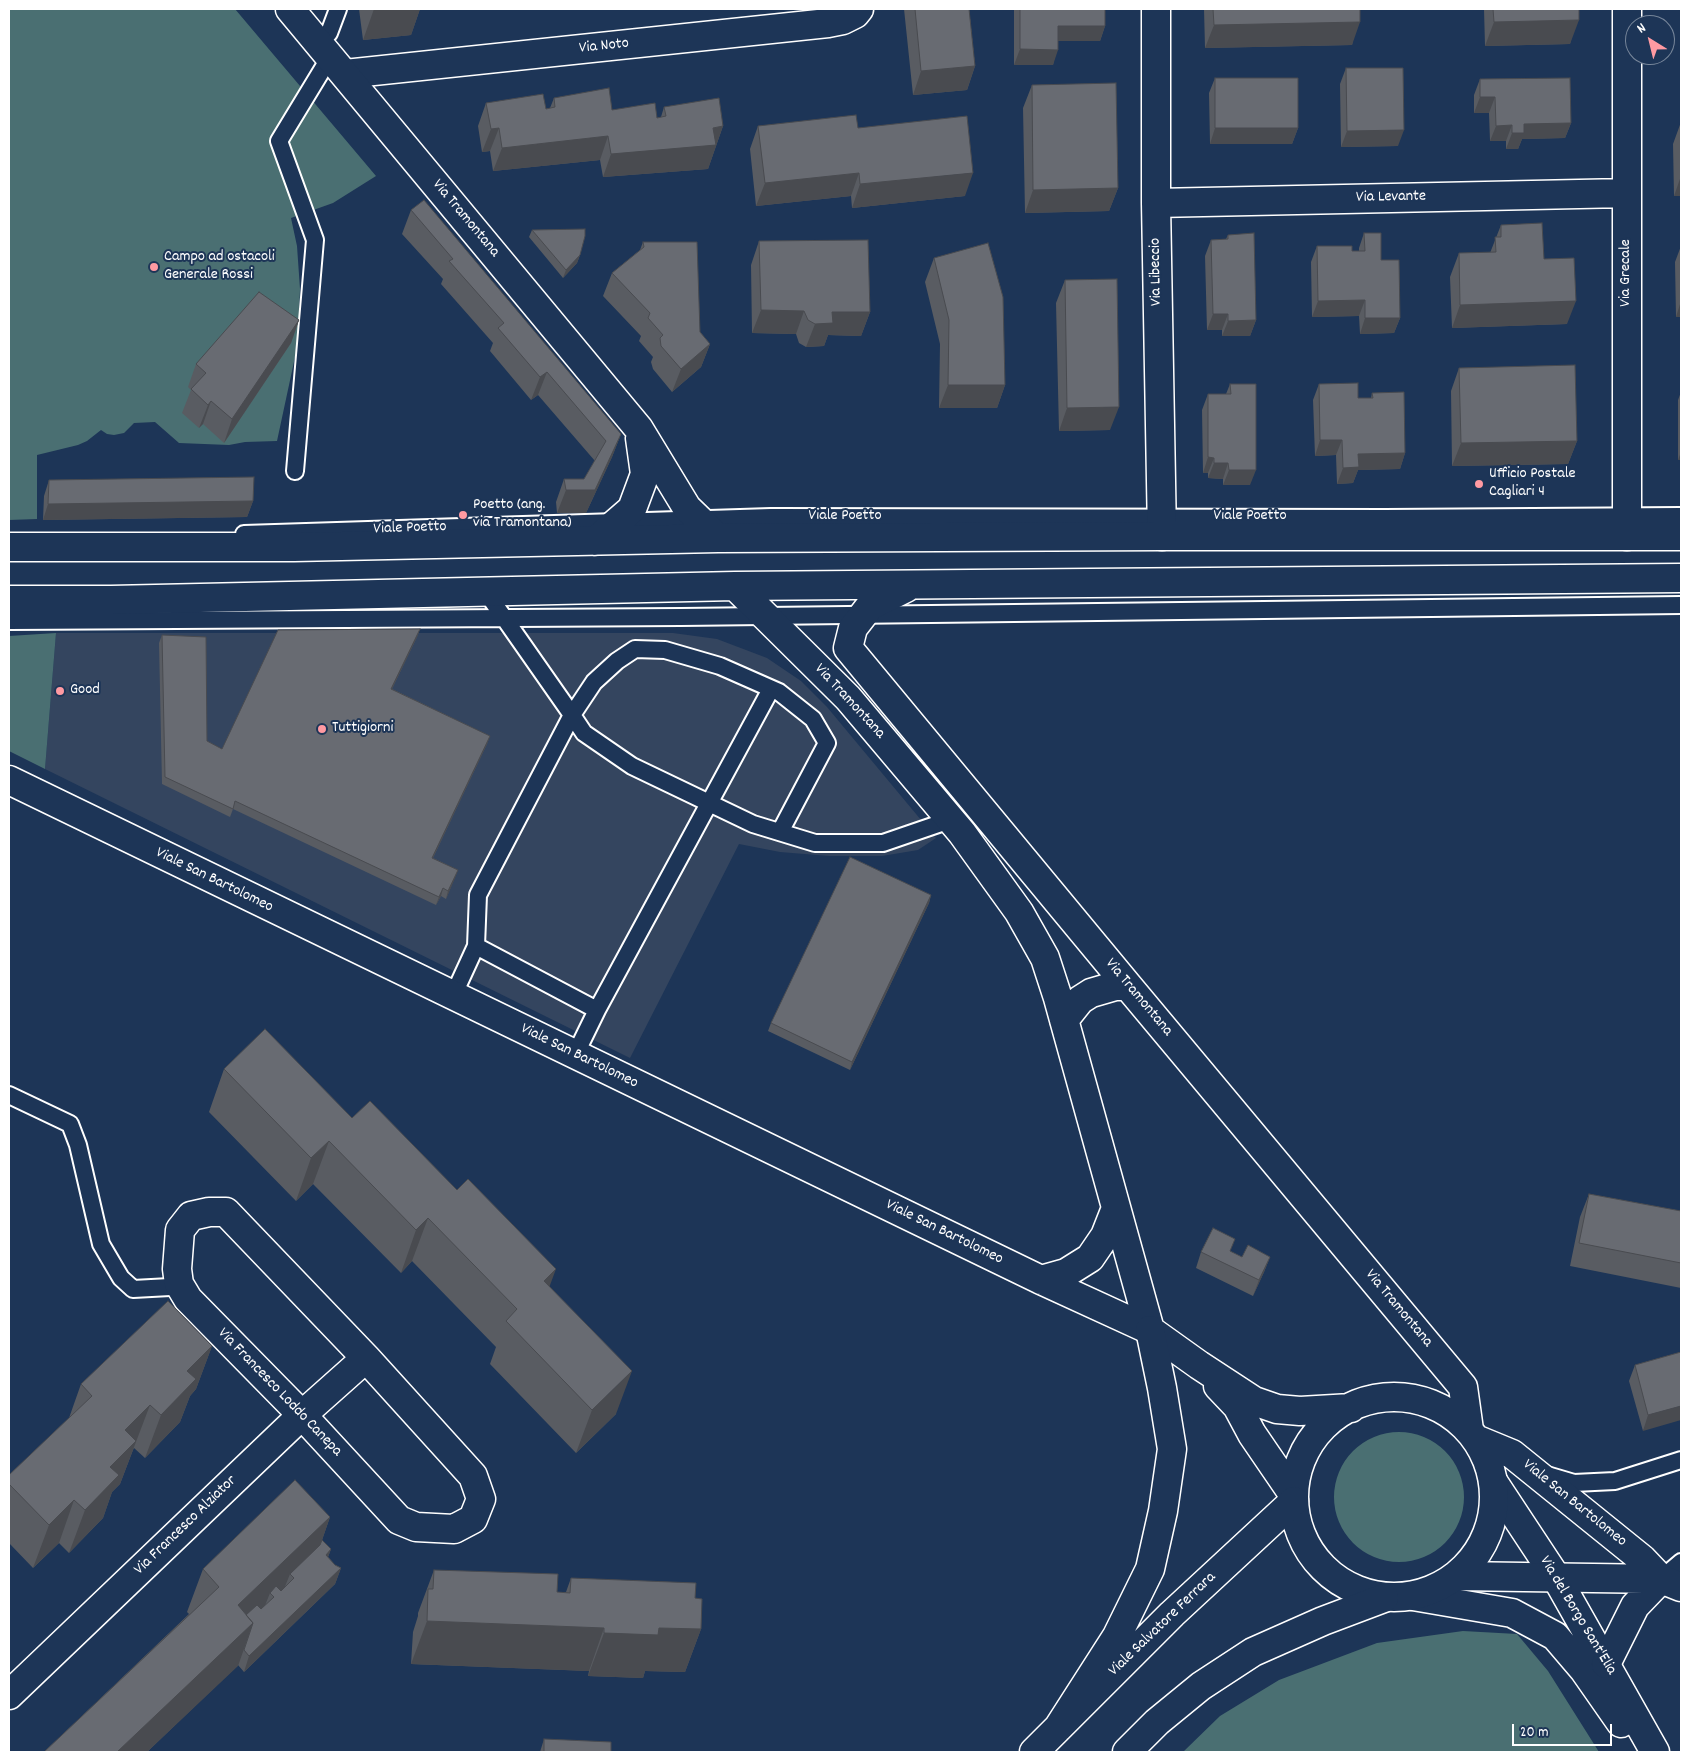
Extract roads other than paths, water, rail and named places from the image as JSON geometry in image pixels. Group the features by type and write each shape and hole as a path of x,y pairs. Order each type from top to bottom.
{"main road":[{"name":"Via Tramontana","path":"290,9 639,429 687,508 718,538"},
{"name":"Via Noto","path":"331,58 828,22 843,20 859,9"},
{"name":"Via Libeccio","path":"1156,9 1156,202 1161,527"},
{"name":"Via Grecale","path":"1627,9 1627,526"},
{"name":"Via Levante","path":"1156,202 1626,193"},
{"path":"595,540 632,509 645,474 639,429"},
{"name":"Viale Poetto","path":"9,547 294,547 1161,527 1627,526 1681,536"},
{"path":"9,600 110,600 735,586 1681,578"},
{"name":"Via Tramontana","path":"912,585 870,606 853,628 848,648 1463,1387 1478,1442 1494,1483"},
{"name":"Via Tramontana","path":"735,586 848,698 950,820 1019,912 1045,958 1116,1208"},
{"name":"Viale San Bartolomeo","path":"9,780 1041,1280 1150,1330 1254,1401 1277,1409 1300,1411 1351,1408 1354,1405 1389,1396 1418,1397 1442,1408 1478,1442 1512,1454 1671,1583"},
{"path":"1064,1020 1080,1000 1091,993 1115,986 1128,986"},
{"path":"1041,1280 1066,1273 1090,1258 1106,1236 1116,1208"},
{"path":"1058,1728 1117,1636 1150,1569 1163,1511 1172,1449 1150,1330 1116,1208"},
{"name":"Via Francesco Loddo Canepa","path":"209,1212 226,1212 366,1358 473,1476 481,1499 473,1519 454,1529 416,1527 399,1520 302,1415 188,1299 179,1284 177,1269 180,1230 191,1216 209,1212"},
{"name":"Via Francesco Alziator","path":"9,1696 302,1415 366,1358"},
{"name":"Viale San Bartolomeo","path":"1199,1365 1237,1406 1252,1434 1293,1498"},
{"path":"1351,1408 1329,1422 1308,1447 1296,1472 1293,1498 1296,1517 1309,1548 1340,1583 1362,1594 1384,1598 1413,1596 1436,1588 1456,1576 1476,1550 1488,1527 1496,1504 1494,1483"},
{"name":"Via del Borgo Sant'Elia","path":"1494,1483 1556,1578 1655,1752"},
{"name":"Viale Salvatore Ferrara","path":"1034,1752 1172,1614 1293,1498"},
{"path":"1456,1576 1671,1583"},
{"path":"1606,1664 1634,1606 1671,1583"},
{"name":"Via del Borgo Sant'Elia","path":"1413,1596 1512,1613 1555,1636 1584,1670 1641,1752"},
{"path":"1127,1752 1156,1722 1201,1686 1253,1652 1323,1621 1384,1598"}],"lane":[{"path":"295,471 315,240 279,141 331,58 329,33 338,9"},
{"name":"Viale Poetto","path":"1627,526 1681,516"},
{"name":"Viale Poetto","path":"9,535 220,534 771,517 1161,527"},
{"path":"486,592 584,733 632,766 753,824 815,843 883,843 950,820"},
{"path":"9,621 504,618 1681,605"},
{"path":"453,996 476,946 478,895 572,715 594,682 617,661 635,649 664,650 720,666 779,692 812,719 827,743 780,832"},
{"path":"575,1055 708,802 771,689"},
{"path":"476,946 597,1010"},
{"path":"9,1096 70,1124 78,1145 101,1244 121,1278 133,1289 170,1287 179,1284"},
{"path":"1529,1469 1574,1483 1615,1481 1681,1460"},
{"path":"1671,1583 1681,1562"}],"place":[{"name":"Campo ad ostacoli Generale Rossi","path":"154,267"},
{"name":"Ufficio Postale Cagliari 4","path":"1479,484"},
{"name":"Poetto (ang. via Tramontana)","path":"463,515"},
{"name":"Good","path":"60,691"},
{"name":"Tuttigiorni","path":"322,729"}]}
